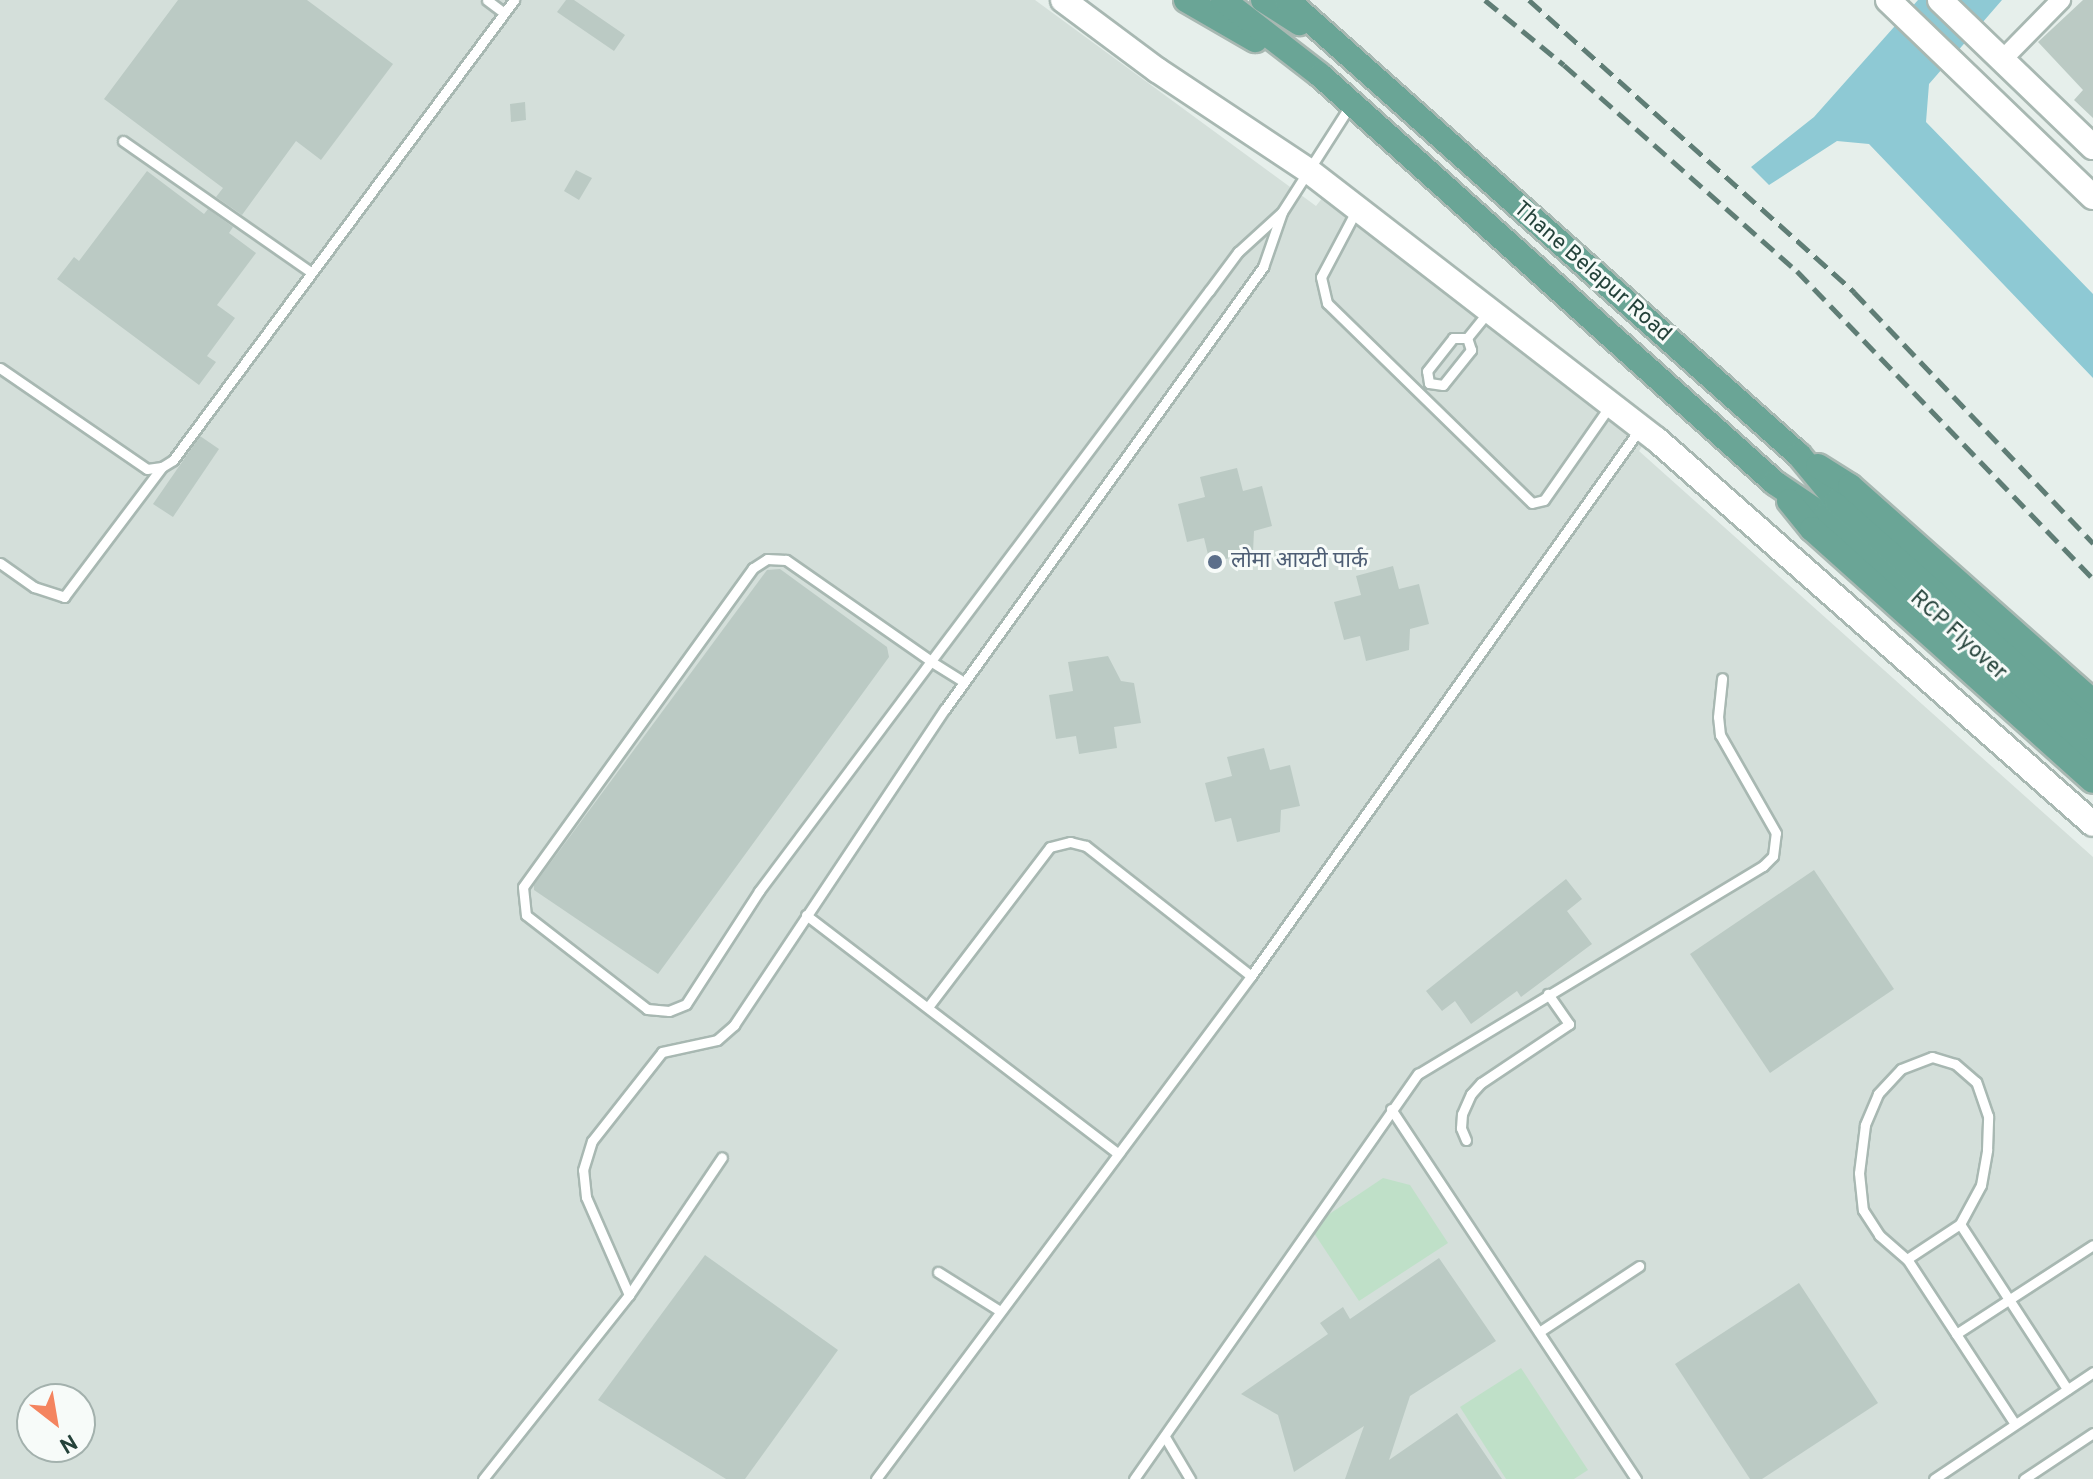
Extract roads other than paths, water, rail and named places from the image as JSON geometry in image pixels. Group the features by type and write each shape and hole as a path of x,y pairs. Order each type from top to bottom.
{"main road":[{"path":"1186,0 1320,75"},
{"path":"1223,0 1320,75"},
{"path":"1263,0 1341,50"},
{"path":"1287,0 1341,50"},
{"name":"Thane Belapur Road","path":"1341,50 1799,455 1831,508"},
{"name":"Thane Belapur Road","path":"1320,75 1775,483 1831,508"},
{"path":"1799,455 1850,486 2093,702"},
{"path":"1775,483 1812,529 2093,781"},
{"name":"RCP Flyover","path":"1831,508 2093,729"},
{"name":"RCP Flyover","path":"1831,508 2093,756"}],"street":[{"path":"1063,0 1157,70 1309,171 1641,427 2093,824"},
{"path":"1888,0 2093,197"},
{"path":"1940,0 2093,147"},
{"path":"1996,56 2061,0"}],"lane":[{"path":"487,0 504,13"},
{"path":"0,563 34,587 64,597 162,467 173,460 514,0"},
{"path":"629,1295 586,1197 583,1170 592,1141 662,1052 717,1040 734,1025 964,682 1263,267 1282,212 1351,104"},
{"path":"123,141 311,272"},
{"path":"1357,208 1321,277 1327,303 1532,503 1544,500 1611,404"},
{"path":"964,682 931,661 786,560 767,559 753,568 523,887 526,915 647,1009 669,1011 686,1004 759,891 931,661 1238,252 1282,212"},
{"path":"1467,338 1489,310"},
{"path":"1429,383 1427,371 1453,338 1467,338"},
{"path":"1429,383 1443,385 1471,350 1467,338"},
{"path":"0,368 147,469 162,467"},
{"path":"1417,394 1429,383"},
{"path":"876,1479 1251,976 1641,427"},
{"path":"1134,1479 1418,1074 1763,866 1773,856 1776,833 1720,735 1718,717 1722,678"},
{"path":"928,1007 1050,847 1070,842 1086,846 1251,976"},
{"path":"806,915 1117,1153"},
{"path":"1466,1140 1461,1128 1462,1114 1471,1094 1481,1083 1569,1024 1548,994"},
{"path":"1907,1259 1960,1224 1981,1185 1988,1116 1976,1082 1955,1064 1932,1057 1901,1069 1878,1094 1865,1125 1859,1173 1863,1210 1879,1235 1907,1259 2015,1424"},
{"path":"1391,1109 1636,1479"},
{"path":"483,1479 629,1295 722,1157"},
{"path":"1960,1224 2067,1389"},
{"path":"1956,1334 2093,1245"},
{"path":"1539,1332 1639,1266"},
{"path":"938,1272 1000,1311"},
{"path":"1934,1479 2093,1372"},
{"path":"2024,1479 2093,1433"},
{"path":"1165,1437 1190,1479"}],"water":[{"path":"1918,0 2002,0 1929,84 1926,122 2093,294 2093,378 1869,144 1837,141 1769,185 1751,167 1814,117"}],"railway":[{"path":"1485,0 1564,65 1797,271 2093,579"},
{"path":"1529,0 1854,292 2093,543"}],"place":[{"name":"लोमा आयटी पार्क","path":"1215,562"}]}
